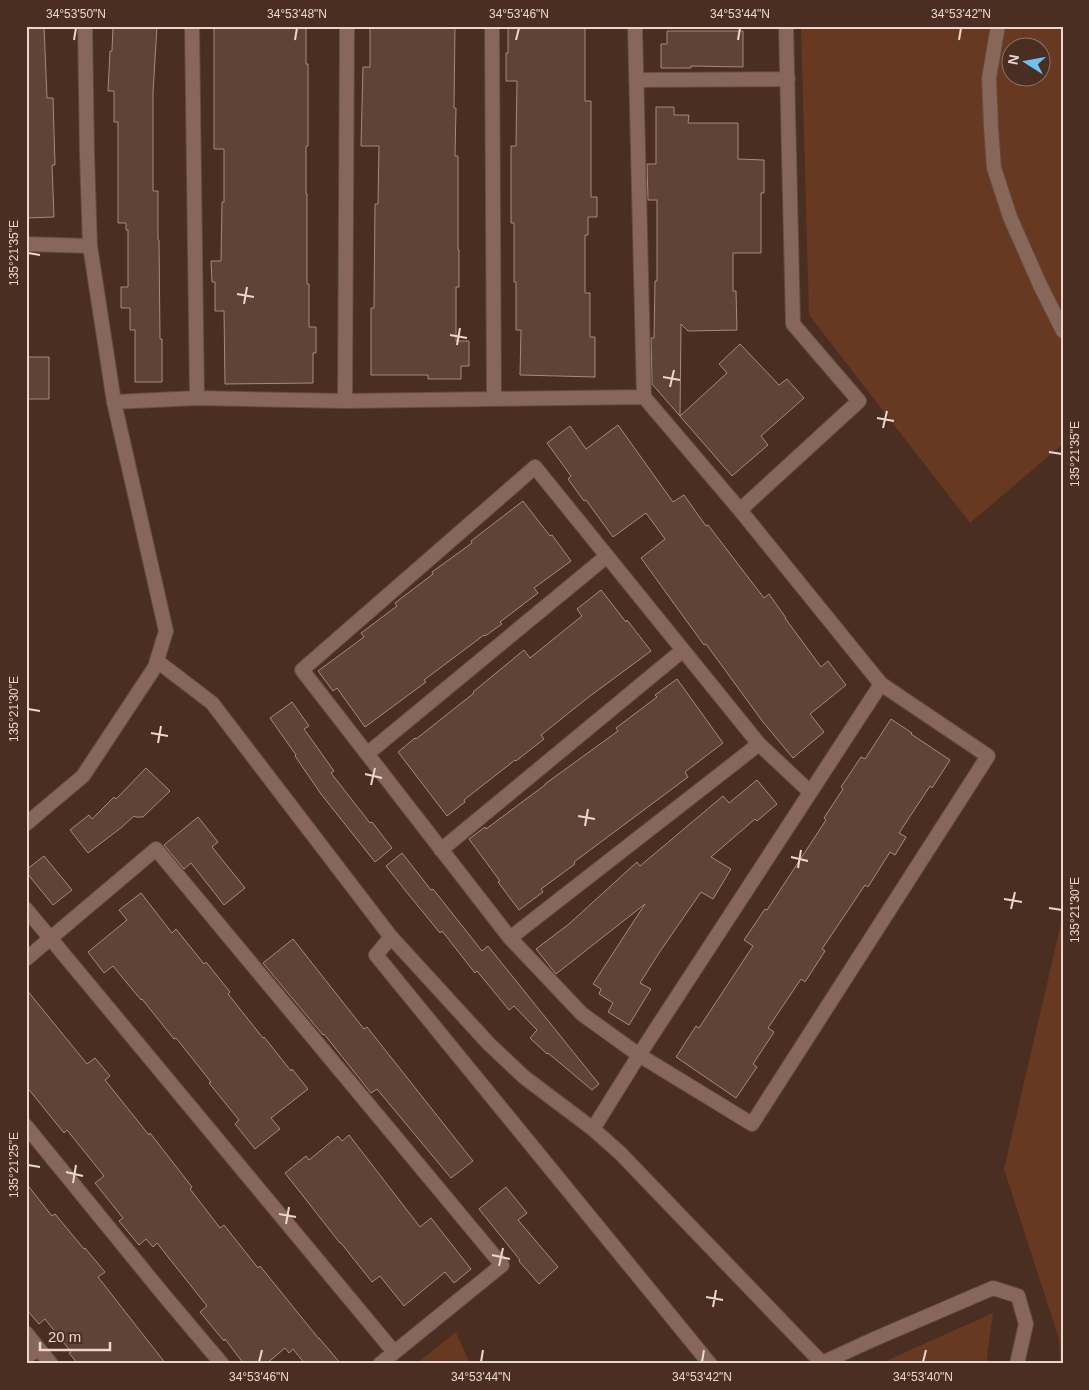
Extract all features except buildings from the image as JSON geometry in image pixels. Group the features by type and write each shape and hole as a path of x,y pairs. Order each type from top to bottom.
{"street":[{"path":"26,824 83,776 155,667 166,631 114,402 90,246 85,26"},
{"path":"192,26 197,398"},
{"path":"345,401 347,26"},
{"path":"492,26 494,399"},
{"path":"634,26 644,397 740,510 881,684 988,756 752,1124 639,1055 582,1014 510,938 302,670 535,467 759,744 810,792"},
{"path":"740,510 859,401 793,324 786,26"},
{"path":"998,26 989,78 994,168 1010,216 1040,286 1063,331"},
{"path":"636,80 788,79"},
{"path":"26,244 90,246"},
{"path":"114,402 197,398 345,401 644,397"},
{"path":"368,754 607,556"},
{"path":"441,850 683,650"},
{"path":"157,661 212,703 391,937 489,1044 531,1083 593,1129 620,1154 822,1363 993,1288 1018,1296 1026,1324 1017,1364"},
{"path":"593,1129 639,1055 881,684"},
{"path":"510,938 759,744"},
{"path":"26,959 156,849 502,1265 380,1364"},
{"path":"26,909 394,1352"},
{"path":"391,937 376,955 710,1364"},
{"path":"26,1126 222,1364"},
{"path":"26,1334 50,1364"},
{"path":"26,1357 38,1349"}],"shaded area":[{"path":"801,26 1063,26 1063,444 970,523 809,315"},
{"path":"1063,915 1063,1364 1060,1364 1059,1339 1004,1169"},
{"path":"993,1313 986,1364 879,1364"},
{"path":"456,1332 470,1364 416,1364"}]}
